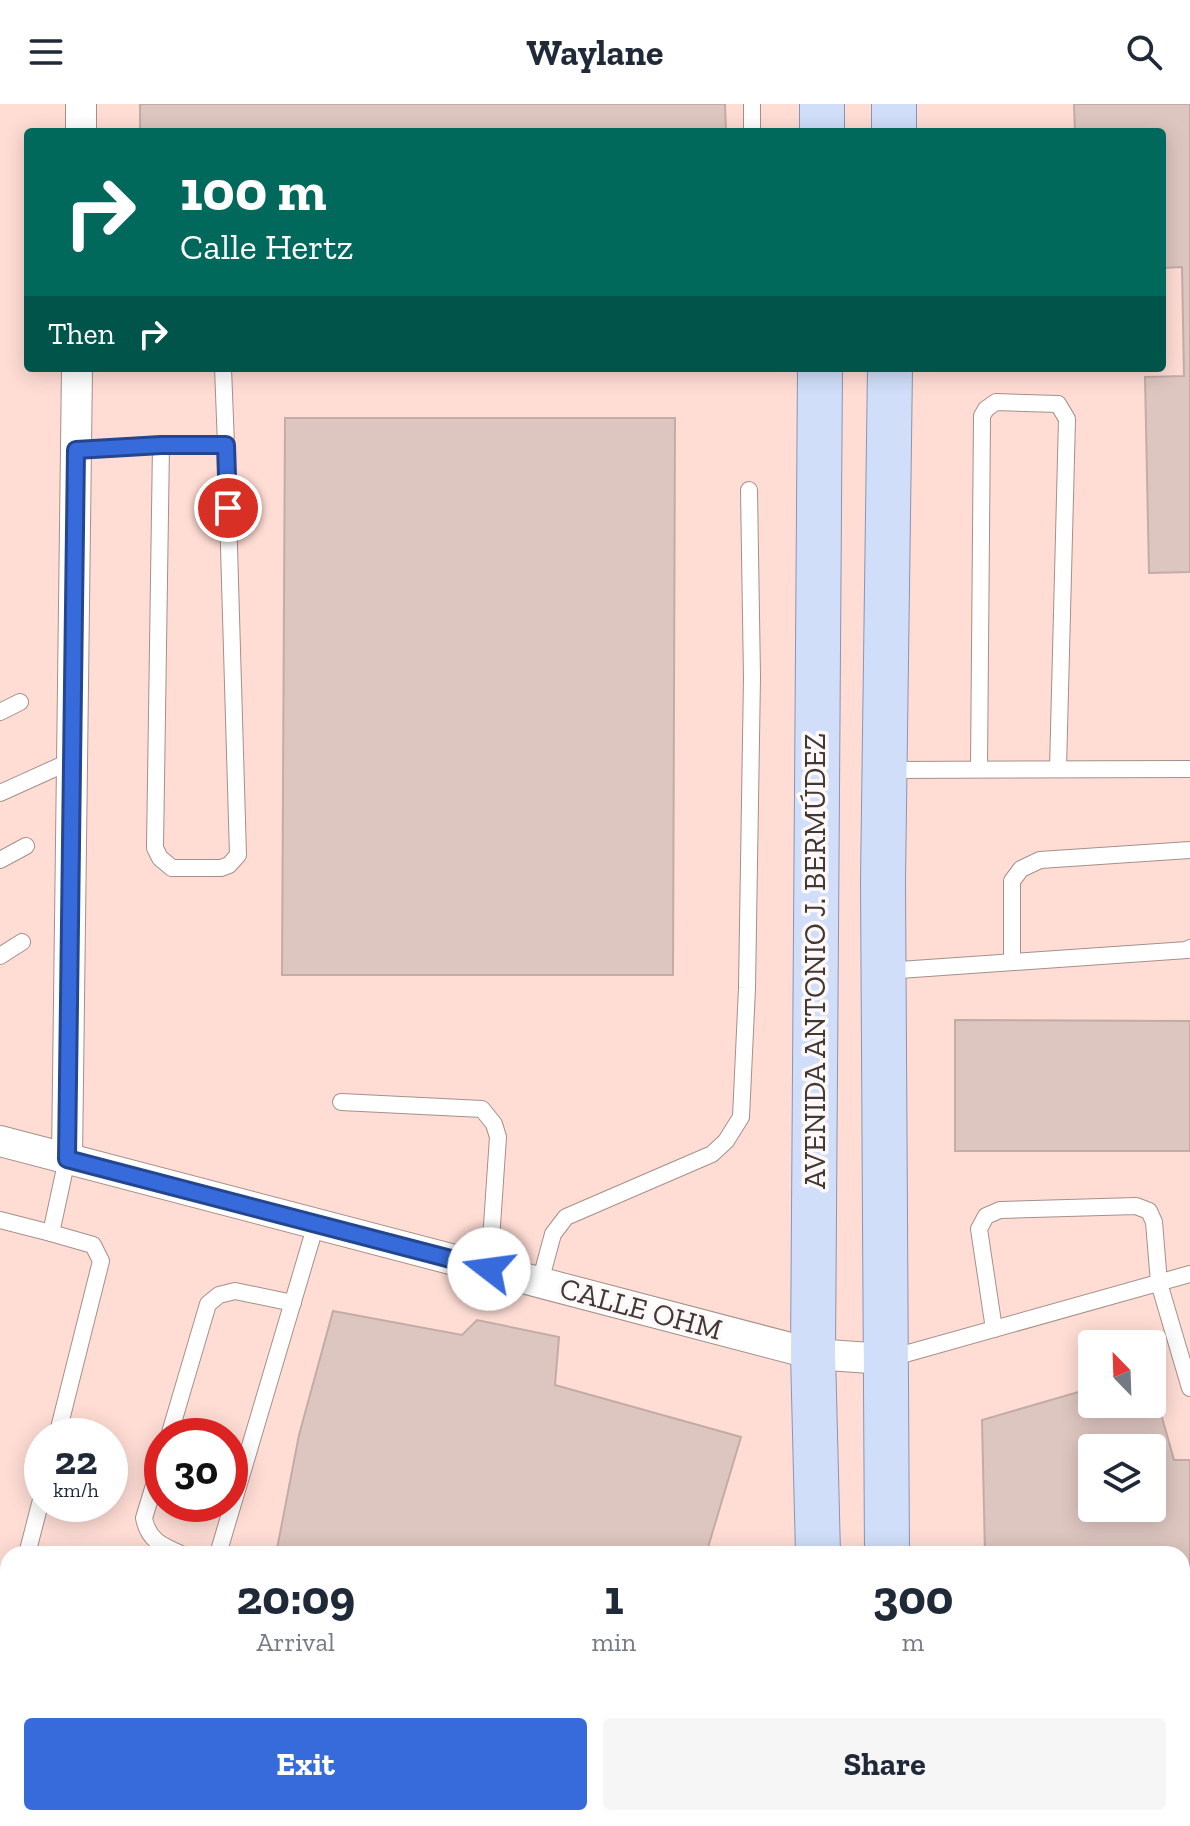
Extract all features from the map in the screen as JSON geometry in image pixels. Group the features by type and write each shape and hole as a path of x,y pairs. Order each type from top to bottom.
{"main road":[{"path":"822,104 822,128"},
{"path":"894,104 894,128"},
{"name":"AVENIDA ANTONIO J. BERMÚDEZ","path":"818,1546 813,1354 820,372"},
{"path":"887,1546 884,971 890,372"}],"street":[{"path":"81,104 81,128"},
{"path":"67,1159 77,372"},
{"name":"CALLE OHM","path":"0,1141 813,1354 885,1359"}],"lane":[{"path":"752,104 752,128"},
{"path":"161,445 155,848 160,858 172,868 221,868 229,865 238,855 223,372"},
{"path":"979,769 982,416 996,402 1058,404 1067,419 1058,769"},
{"path":"76,450 226,445"},
{"path":"540,1282 553,1234 566,1217 712,1154 734,1131 741,1117 748,972 752,677 749,490"},
{"path":"0,712 20,702"},
{"path":"0,793 71,761"},
{"path":"886,770 1190,769"},
{"path":"0,860 26,846"},
{"path":"1012,962 1012,881 1021,869 1040,860 1190,850"},
{"path":"0,956 22,942"},
{"path":"884,971 1190,948"},
{"path":"341,1102 482,1109 494,1124 498,1137 489,1269"},
{"path":"51,1233 67,1159"},
{"path":"994,1329 979,1229 986,1216 1000,1210 1136,1206 1149,1211 1154,1222 1159,1283 1184,1354 1190,1388"},
{"path":"0,1220 93,1245 101,1261 62,1418"},
{"path":"220,1546 316,1224"},
{"name":"CALLE OHM","path":"885,1359 1190,1274"},
{"path":"174,1418 208,1304 219,1295 235,1291 293,1303"},
{"path":"29,1546 35,1522"},
{"path":"145,1522 150,1536 161,1546"}],"shaded area":[{"path":"0,104 1190,104 1190,1546 0,1546"}],"building":[{"path":"140,104 725,104 726,128 140,128"},
{"path":"1074,104 1190,104 1190,572 1149,573 1145,377 1184,376 1182,267 1166,268 1166,128 1075,128"},
{"path":"285,418 675,418 673,975 282,975"},
{"path":"955,1020 1190,1021 1190,1151 955,1151"},
{"path":"333,1311 462,1335 477,1320 559,1337 555,1385 741,1437 708,1546 278,1546 299,1435"},
{"path":"1078,1392 1078,1418 1162,1418 1174,1460 1190,1460 1190,1546 985,1546 982,1420"}],"route":[{"path":"228,508 226,445 76,450 67,1159 489,1269"}]}
